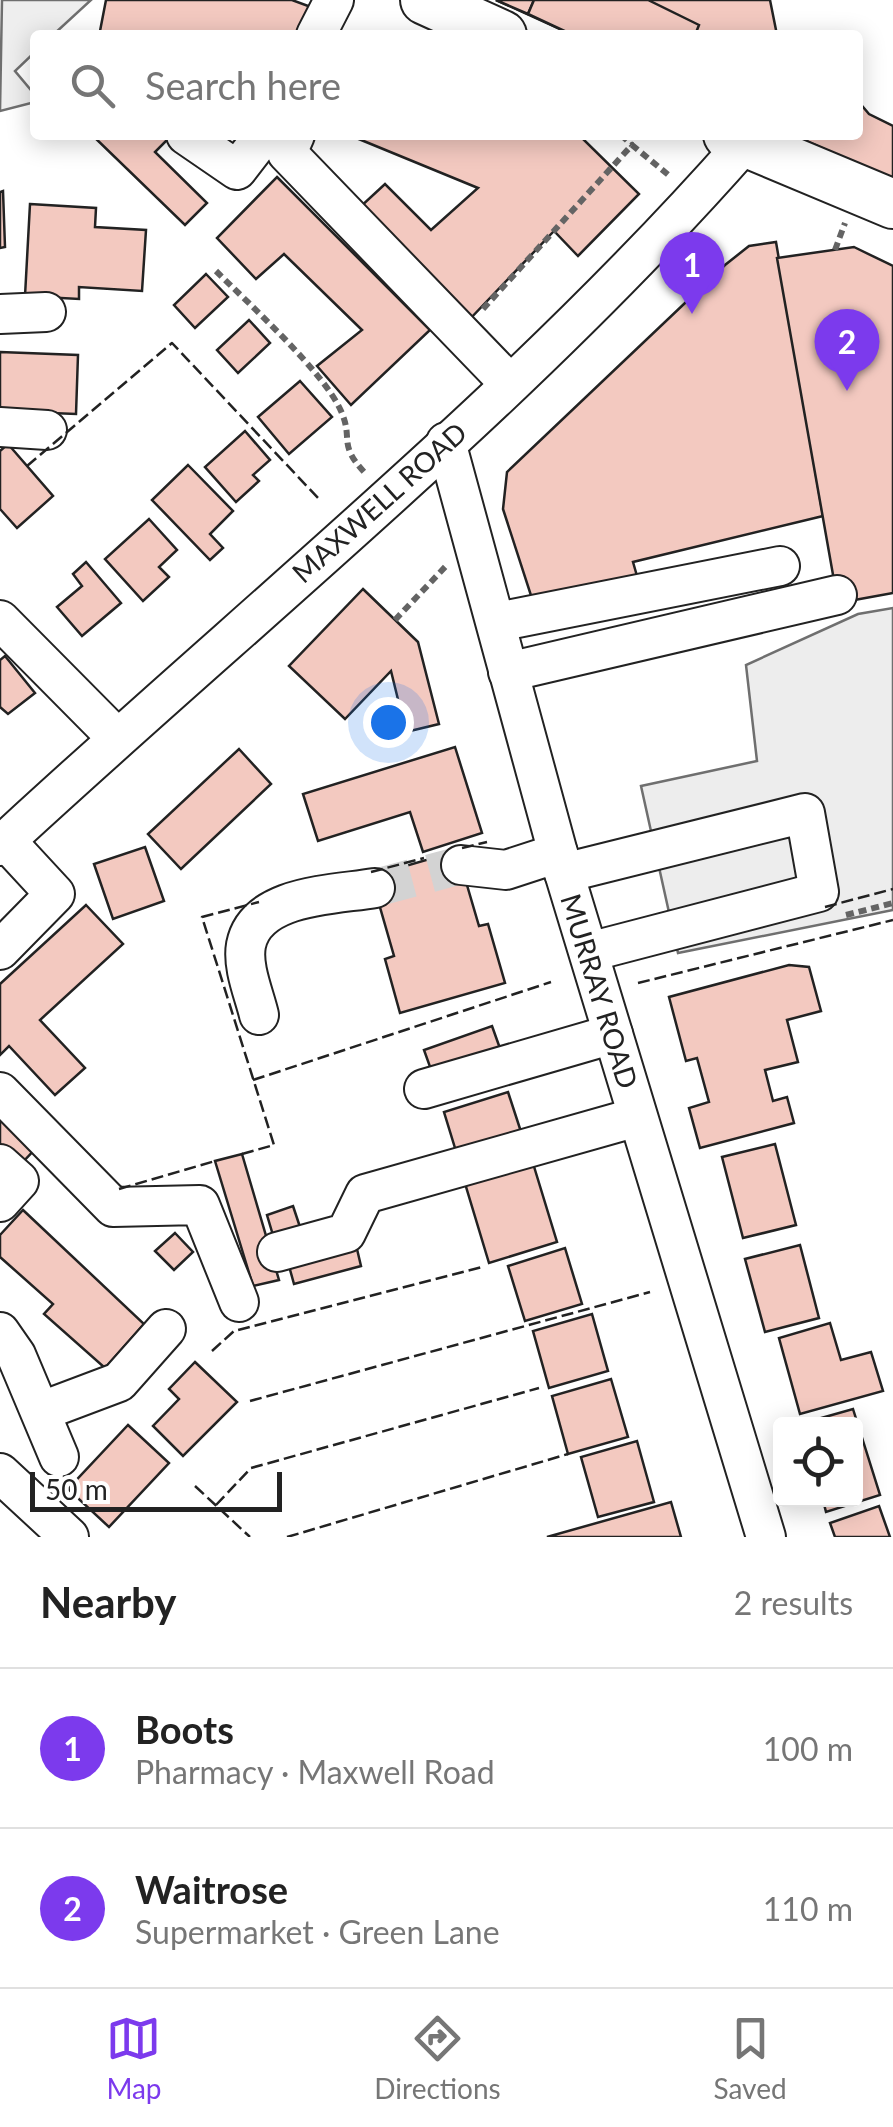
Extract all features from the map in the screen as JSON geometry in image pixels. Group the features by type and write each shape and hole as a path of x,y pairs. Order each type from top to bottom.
{"main road":[{"path":"427,0 491,30"},
{"path":"736,140 881,198"}],"street":[{"path":"319,30 334,0"},
{"path":"340,30 354,0"},
{"path":"193,140 237,170 260,140"},
{"path":"293,140 287,153 508,382"},
{"name":"MAXWELL ROAD","path":"3,844 446,442 696,199 736,140"},
{"path":"0,314 46,312"},
{"path":"0,427 46,430"},
{"name":"MURRAY ROAD","path":"446,442 561,863 766,1537"},
{"path":"497,622 780,566"},
{"path":"508,672 837,595"},
{"path":"0,620 117,738"},
{"path":"462,865 506,870 561,863 804,813 819,892 588,952"},
{"path":"0,950 55,894 3,844"},
{"path":"260,1015 246,958 246,942 267,914 289,902 375,888"},
{"path":"424,1089 613,1034"},
{"path":"0,1092 113,1207 200,1205 238,1302"},
{"path":"277,1252 346,1232 365,1194 637,1117"},
{"path":"0,1164 19,1182 0,1202"},
{"path":"42,1410 119,1382 166,1329"},
{"path":"0,1332 42,1410 59,1457"},
{"path":"0,1473 69,1537"}],"path":[{"path":"627,140 696,199"},
{"path":"462,332 632,144"},
{"path":"216,271 296,353 341,412 346,453 387,496"},
{"path":"395,620 472,538"},
{"path":"876,908 893,904"}],"shaded area":[{"path":"2,0 91,0 58,30 30,30 30,57 15,71 30,89 30,103 0,111"},
{"path":"893,608 893,910 678,953 641,786 757,761 746,665 858,614"}],"building":[{"path":"106,0 292,0 319,10 309,30 100,30"},
{"path":"496,0 770,0 776,30 562,30"},
{"path":"496,0 534,0 528,14"},
{"path":"534,0 648,0 699,25 697,30 562,30 528,14"},
{"path":"863,107 893,126 893,180 804,140 863,140"},
{"path":"97,140 167,140 155,152 207,203 185,225"},
{"path":"361,140 584,140 639,194 578,256 554,231 468,321 359,208 385,184 431,230 478,188"},
{"path":"277,177 430,330 351,405 317,366 362,330 284,254 256,279 217,238"},
{"path":"3,191 5,247 0,248 0,192"},
{"path":"30,204 96,208 95,227 146,230 142,291 79,287 79,299 25,296"},
{"path":"776,242 823,516 633,562 641,590 537,614 503,509 507,472 725,265 749,246"},
{"path":"854,247 893,266 893,593 838,603 777,258"},
{"path":"206,274 228,297 195,328 174,305"},
{"path":"249,320 270,343 238,373 217,350"},
{"path":"0,352 78,355 76,414 0,411"},
{"path":"300,381 332,417 289,454 258,417"},
{"path":"245,431 270,460 253,475 259,481 236,502 205,467"},
{"path":"8,444 53,496 17,528 0,509 0,451"},
{"path":"188,465 233,511 210,534 223,548 210,560 152,500"},
{"path":"149,519 177,550 159,567 169,577 143,601 105,559"},
{"path":"86,562 121,603 82,636 57,607 82,586 73,574"},
{"path":"363,589 418,642 439,724 406,732 391,671 345,719 289,666"},
{"path":"5,656 35,693 8,714 0,707 0,660"},
{"path":"455,747 482,833 423,852 410,812 318,841 303,794"},
{"path":"239,749 271,784 181,869 148,834"},
{"path":"145,847 164,901 113,919 94,864"},
{"path":"457,851 479,926 488,924 505,983 400,1013 385,959 394,956 371,876"},
{"path":"86,905 123,944 40,1020 85,1068 55,1095 9,1046 0,1055 0,984"},
{"path":"789,965 809,967 821,1011 787,1020 798,1062 765,1070 773,1101 787,1097 794,1123 700,1148 689,1108 709,1102 697,1058 686,1061 669,997"},
{"path":"492,1026 502,1054 434,1078 424,1050"},
{"path":"508,1092 524,1141 459,1161 444,1112"},
{"path":"0,1110 38,1146 20,1165 0,1146"},
{"path":"775,1144 796,1225 743,1238 722,1157"},
{"path":"242,1154 279,1280 253,1286 215,1161"},
{"path":"532,1160 557,1242 489,1263 464,1180"},
{"path":"293,1206 302,1233 275,1242 267,1215"},
{"path":"23,1210 144,1324 105,1368 44,1314 53,1304 0,1257 0,1235"},
{"path":"175,1233 193,1252 174,1270 155,1251"},
{"path":"800,1245 819,1318 765,1332 745,1259"},
{"path":"565,1248 582,1304 525,1321 508,1266"},
{"path":"357,1249 361,1266 294,1284 289,1266"},
{"path":"592,1314 608,1371 549,1388 533,1331"},
{"path":"830,1323 841,1360 871,1352 883,1391 800,1414 779,1338"},
{"path":"195,1362 237,1402 183,1456 153,1426 179,1399 169,1389"},
{"path":"611,1379 628,1437 568,1454 552,1396"},
{"path":"853,1409 856,1417 825,1417"},
{"path":"128,1425 169,1463 109,1527 68,1489"},
{"path":"637,1441 654,1502 598,1517 581,1457"},
{"path":"863,1441 880,1495 863,1500"},
{"path":"671,1502 681,1537 547,1537"},
{"path":"879,1506 890,1537 835,1537 830,1523"}],"tunnel":[{"path":"375,888 461,865"}],"fence":[{"path":"27,466 172,343 318,498"},
{"path":"462,848 487,842"},
{"path":"371,872 424,858"},
{"path":"825,907 893,889"},
{"path":"242,1154 274,1145 202,917 259,902"},
{"path":"638,983 893,920"},
{"path":"253,1080 551,982"},
{"path":"119,1189 215,1161"},
{"path":"212,1351 234,1331 482,1267"},
{"path":"250,1401 650,1292"},
{"path":"216,1505 251,1468 539,1388"},
{"path":"287,1537 568,1454"},
{"path":"195,1486 250,1537"}],"place":[{"name":"Boots","path":"692,314"},
{"name":"Waitrose","path":"847,391"}]}
